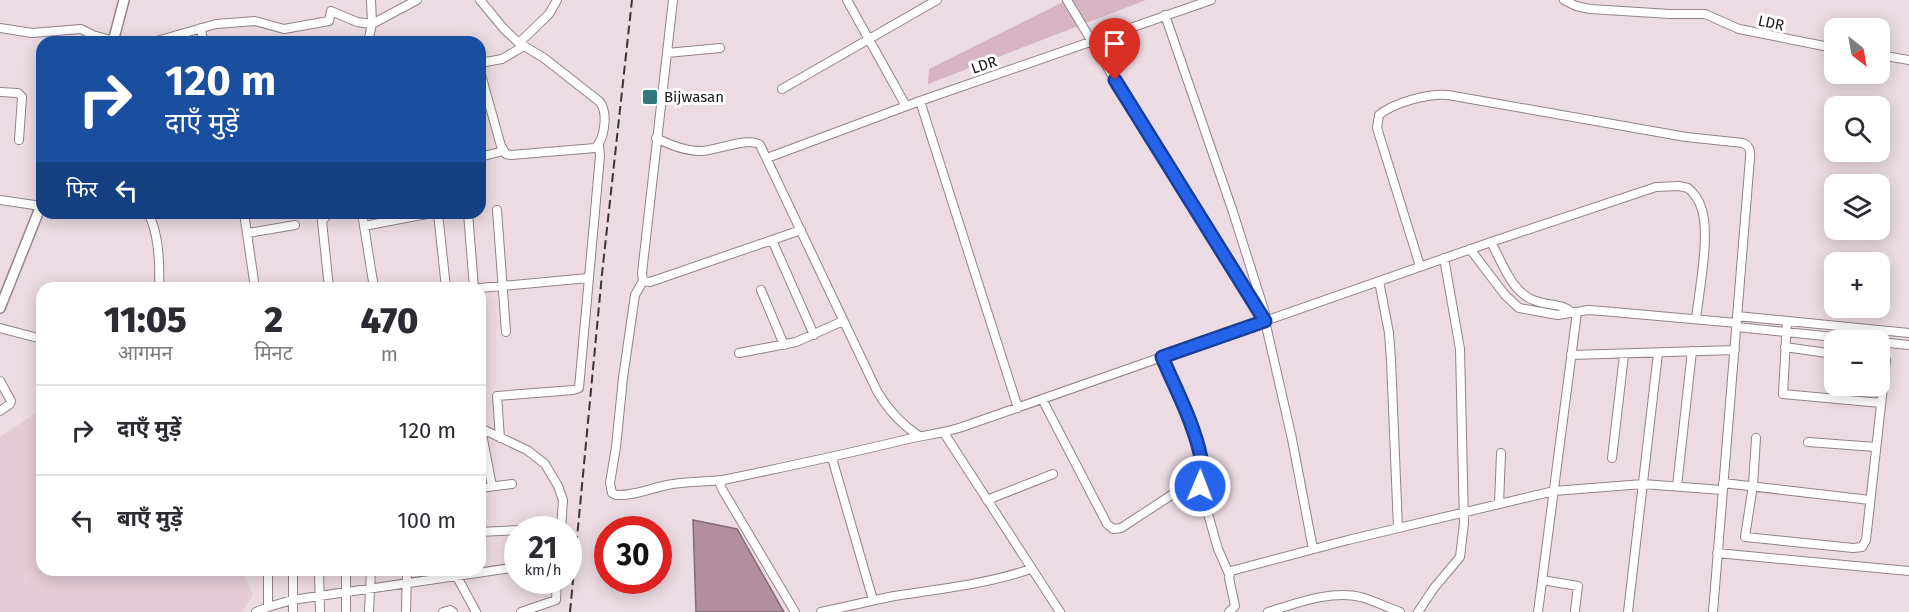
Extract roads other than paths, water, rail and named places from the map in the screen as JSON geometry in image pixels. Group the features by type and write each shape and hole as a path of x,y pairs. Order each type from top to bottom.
{"street":[{"path":"115,36 124,0"},
{"path":"174,36 216,24 250,21 278,29 329,21 331,0"},
{"path":"369,36 372,24 371,0"},
{"path":"331,11 357,22 372,24 417,0"},
{"path":"480,0 498,23 521,44 544,58 603,107 602,141 595,148 511,155 503,151 486,155"},
{"path":"486,62 502,59 521,44 549,14 557,0"},
{"path":"673,0 656,138 643,281 635,295 622,378 610,483 616,495 645,492 674,484 723,480 832,458 919,436 944,433 1419,266 1656,188 1679,186 1688,188 1701,207 1704,223 1696,319"},
{"path":"847,0 906,106"},
{"path":"782,89 937,0"},
{"path":"1067,0 1137,117 1265,321"},
{"name":"LDR","path":"767,158 920,101 1211,0"},
{"name":"LDR","path":"1564,0 1590,9 1705,15 1738,29 1824,46"},
{"path":"1165,15 1265,313 1313,549"},
{"path":"0,28 32,33 81,29 96,36"},
{"path":"201,28 203,36"},
{"path":"667,53 720,48"},
{"path":"1890,57 1909,60"},
{"path":"0,92 18,93 22,97 20,140"},
{"path":"486,92 503,151"},
{"path":"1419,266 1379,139 1376,122 1385,110 1430,95 1448,95 1686,137 1747,145 1750,149 1750,158 1713,612"},
{"path":"920,101 1018,408"},
{"path":"656,138 667,144 696,151 757,142 767,158 882,399 904,426 919,436"},
{"path":"500,438 497,396 579,388 600,156 599,145"},
{"path":"0,200 36,204"},
{"path":"497,210 506,332"},
{"path":"0,308 36,218"},
{"path":"152,219 157,245 159,282"},
{"path":"245,219 254,282"},
{"path":"324,219 328,282"},
{"path":"363,219 373,282"},
{"path":"364,226 401,219"},
{"path":"439,219 445,282"},
{"path":"468,219 474,282"},
{"path":"248,233 295,225"},
{"path":"643,281 650,282 801,230"},
{"path":"772,240 814,335"},
{"path":"1491,242 1522,294 1533,301 1561,305 1574,312"},
{"path":"1470,249 1505,295 1519,308 1558,315 1602,311 1737,322 1787,321 1909,333"},
{"path":"1418,612 1460,556 1464,523 1460,349 1444,258"},
{"path":"486,287 588,278"},
{"path":"1379,281 1390,342 1398,528"},
{"path":"762,290 784,345"},
{"path":"1538,612 1571,355 1574,312"},
{"path":"739,353 784,345 814,335 843,321"},
{"path":"1787,321 1783,394 1881,403"},
{"path":"1737,322 1786,332 1824,336"},
{"path":"0,328 36,337"},
{"path":"1890,343 1909,345"},
{"path":"1785,347 1824,353"},
{"path":"1571,355 1735,350"},
{"path":"1677,486 1692,351"},
{"path":"1628,612 1658,353"},
{"path":"1612,458 1624,354"},
{"path":"1162,357 1196,438 1202,461 1199,477 1218,549 1230,574 1234,600 1232,612"},
{"path":"0,381 11,402 0,411"},
{"path":"1756,438 1753,485 1744,537 1862,547 1866,540 1882,396"},
{"path":"1042,399 1107,524 1113,529 1121,528 1199,477"},
{"path":"486,431 527,450 545,464 563,500 562,516"},
{"path":"944,433 1060,612"},
{"path":"1808,441 1876,447"},
{"path":"1499,504 1501,453"},
{"path":"486,454 492,486"},
{"path":"832,458 873,600"},
{"path":"987,500 1053,474"},
{"path":"723,480 720,484 722,489 795,612"},
{"path":"486,487 512,484"},
{"path":"1230,574 1234,570 1313,549 1554,491 1643,484 1753,485 1870,500"},
{"path":"486,532 504,531"},
{"path":"1717,553 1909,571"},
{"path":"486,570 504,568"},
{"path":"821,612 873,600 1000,579 1031,569"},
{"path":"268,576 268,607"},
{"path":"293,576 293,612"},
{"path":"319,576 320,612"},
{"path":"346,576 346,612"},
{"path":"369,612 371,576"},
{"path":"406,576 406,612"},
{"path":"256,612 292,600 441,576"},
{"path":"458,576 476,612"},
{"path":"1542,580 1578,586 1575,611"},
{"path":"521,612 556,600 556,594"},
{"path":"1268,612 1314,599 1345,595 1361,598 1400,612"},
{"path":"444,612 450,609 453,612"}],"railway":[{"path":"570,612 602,274 632,0"}],"place":[{"name":"Bijwasan","path":"650,97"}]}
